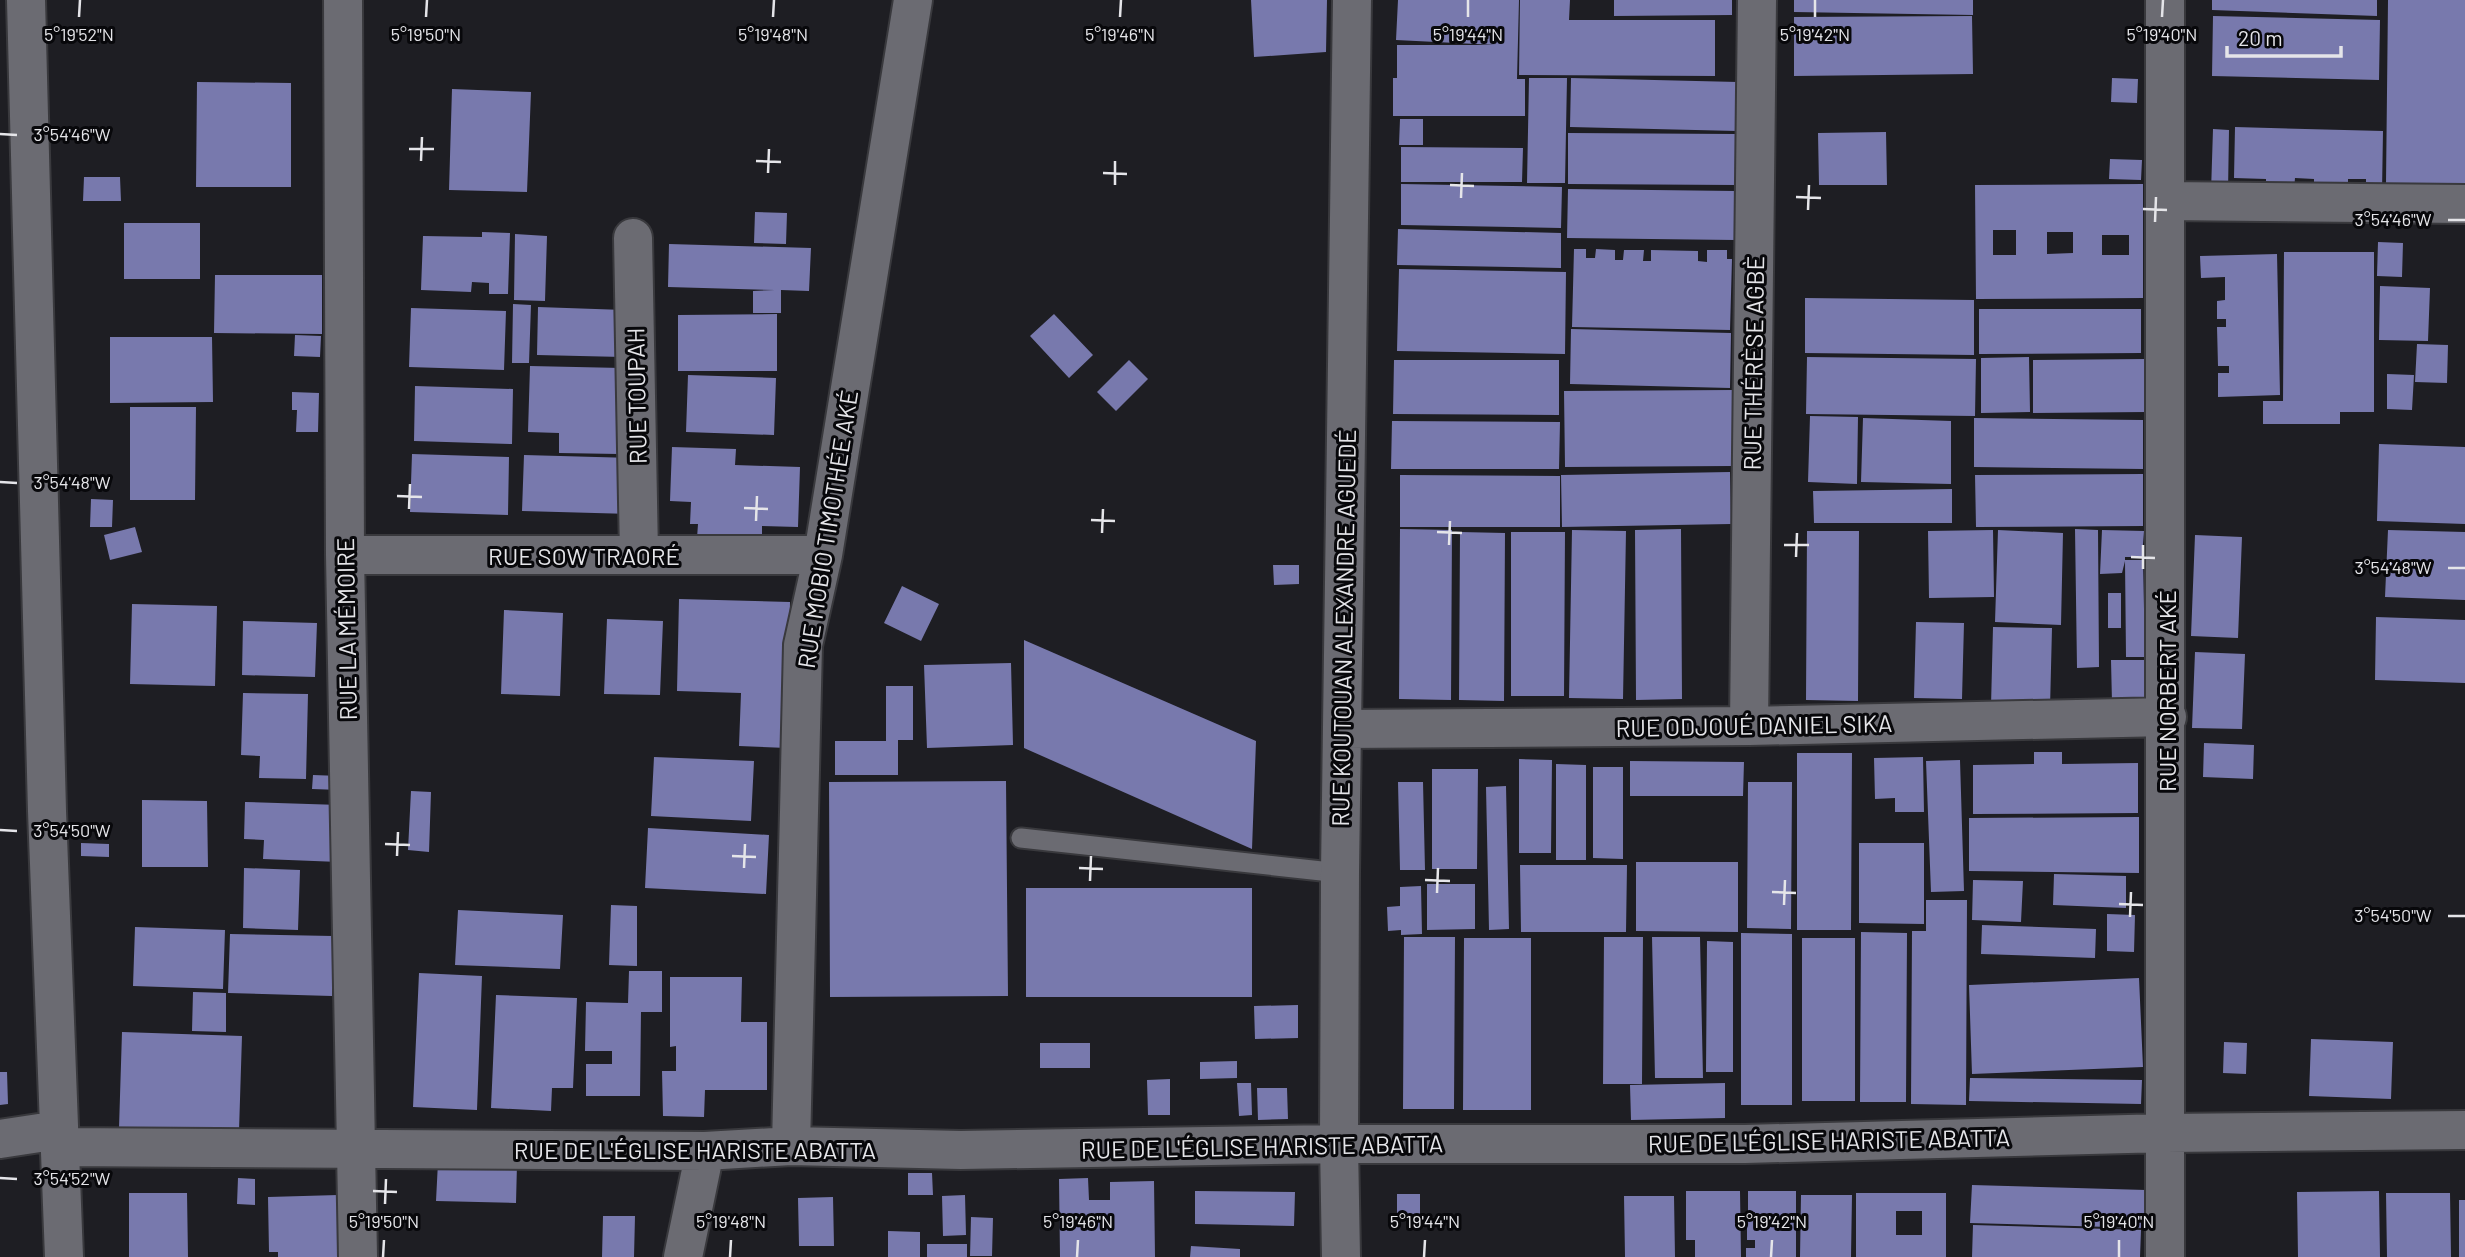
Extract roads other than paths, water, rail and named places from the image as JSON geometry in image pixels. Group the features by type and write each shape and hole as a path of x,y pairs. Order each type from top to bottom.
{"street":[{"path":"26,0 16,253 46,783 65,1257"},
{"name":"RUE LA MÉMOIRE","path":"343,0 345,555 358,1257"},
{"name":"RUE MOBIO TIMOTHÉE AKÉ","path":"792,1146 803,645 823,555 913,0"},
{"name":"RUE KOUTOUAN ALEXANDRE AGUEDÉ","path":"1341,1257 1340,873 1352,0"},
{"name":"RUE THÉRÈSE AGBÈ","path":"1749,726 1757,0"},
{"name":"RUE NORBERT AKÉ","path":"2165,0 2165,1257"},
{"path":"2166,201 2465,204"},
{"name":"RUE TOUPAH","path":"633,238 639,554"},
{"name":"RUE SOW TRAORÉ","path":"345,555 823,555"},
{"name":"RUE ODJOUÉ DANIEL SIKA","path":"1342,729 1749,726 2167,718"},
{"name":"RUE DE L'ÉGLISE HARISTE ABATTA","path":"0,1139 355,1149 705,1150 792,1146 961,1150 1339,1144 1745,1144 2166,1133 2465,1130"},
{"path":"683,1257 705,1150"}],"lane":[{"path":"1021,838 1340,873"}]}
